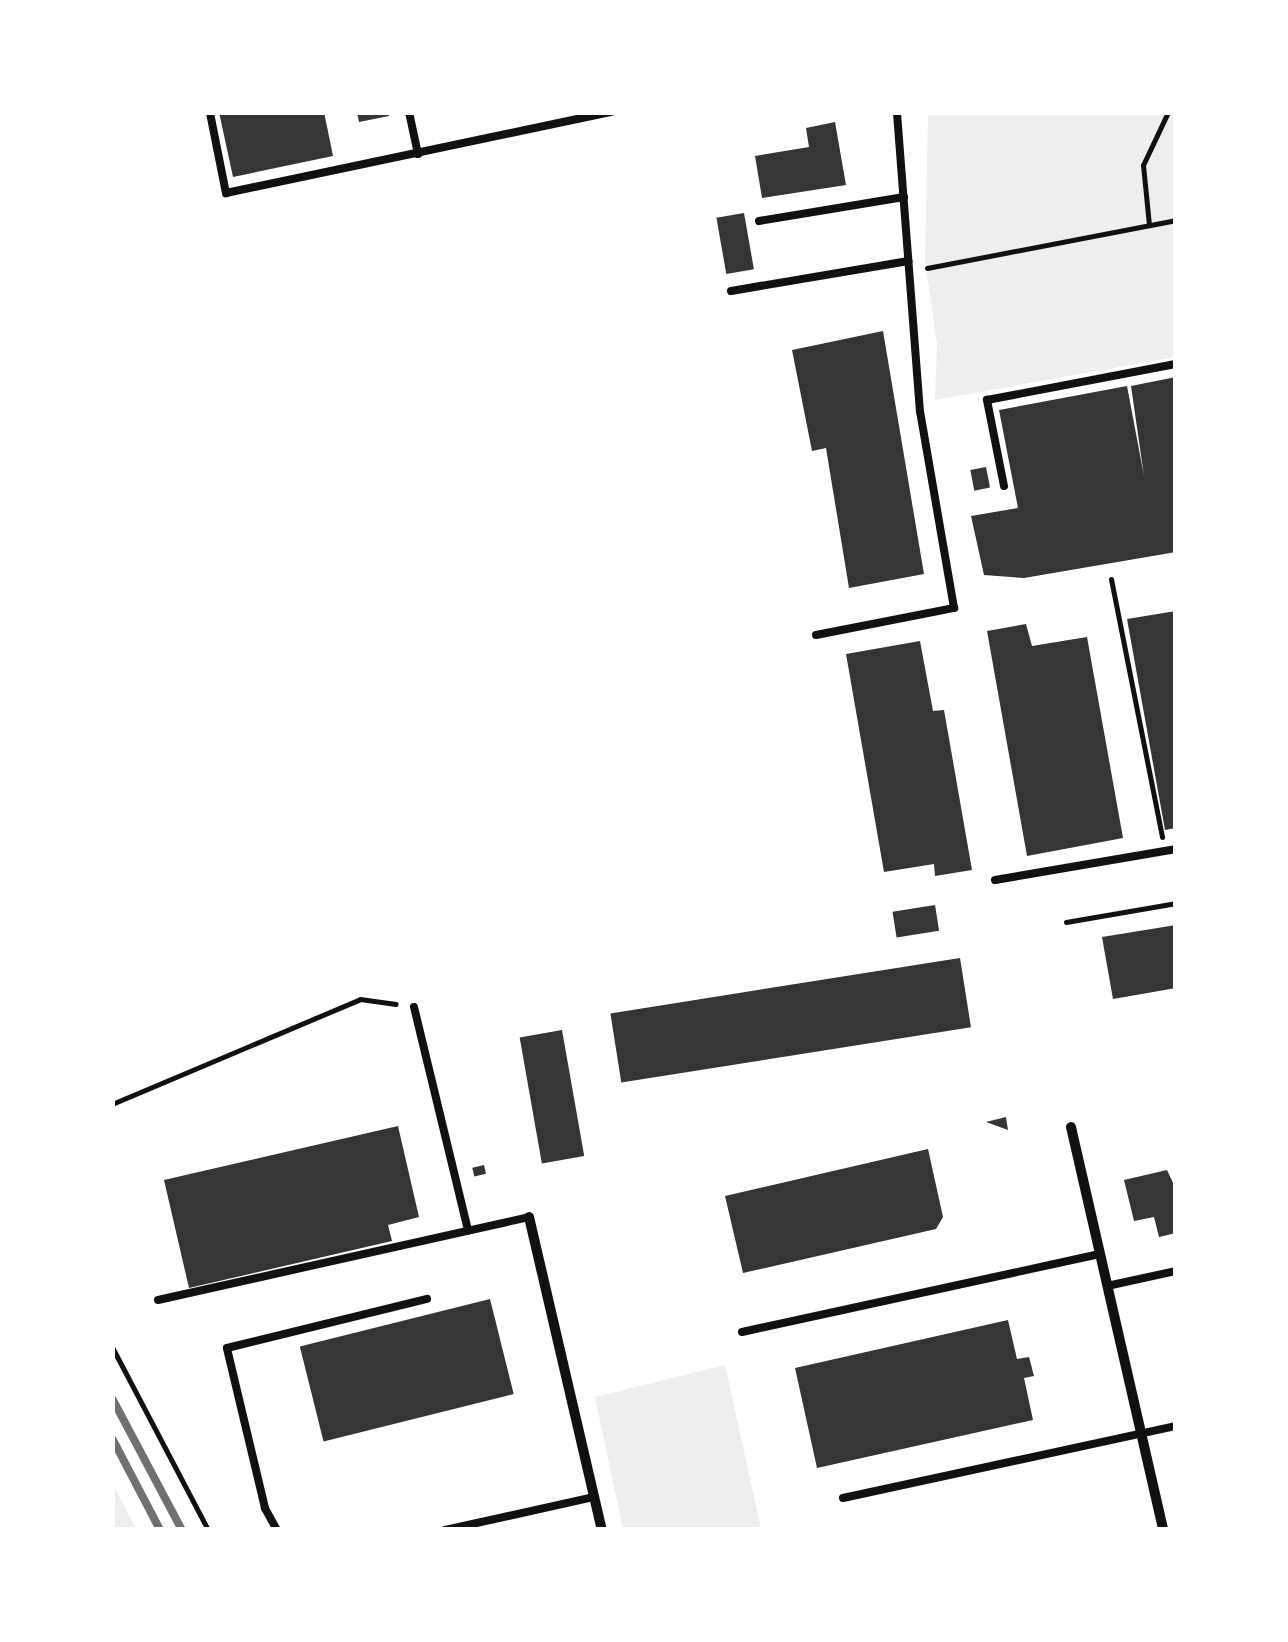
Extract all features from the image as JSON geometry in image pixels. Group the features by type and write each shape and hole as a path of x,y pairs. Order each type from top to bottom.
{"street":[{"path":"1070,1127 1163,1530"},
{"path":"528,1217 602,1530"}],"lane":[{"path":"409,112 418,154"},
{"path":"210,113 226,193 612,112"},
{"path":"816,635 954,608 920,412 897,112"},
{"path":"759,221 904,197"},
{"path":"731,290 908,261"},
{"path":"1004,486 986,400 1176,364"},
{"path":"995,880 1176,849"},
{"path":"414,1007 468,1231"},
{"path":"158,1300 528,1217"},
{"path":"742,1332 1100,1254"},
{"path":"1107,1286 1176,1270"},
{"path":"276,1530 264,1508 227,1348 427,1300"},
{"path":"843,1498 1176,1426"},
{"path":"445,1530 594,1496"}],"path":[{"path":"1149,225 1143,165 1168,112"},
{"path":"909,272 1176,220"},
{"path":"1111,579 1165,851"},
{"path":"1066,922 1176,903"},
{"path":"112,1104 360,999 414,1007"},
{"path":"112,1347 208,1530"}],"shaded area":[{"path":"928,113 1175,113 1175,357 935,400 937,344 925,260"},
{"path":"725,1365 761,1529 623,1529 595,1397"},
{"path":"113,1484 136,1529 113,1529"}],"building":[{"path":"219,112 324,112 333,156 233,177"},
{"path":"357,112 389,112 389,116 359,122"},
{"path":"835,122 846,185 762,198 755,156 809,147 806,128"},
{"path":"744,213 754,269 726,274 716,218"},
{"path":"883,331 924,574 849,588 826,448 812,451 792,350"},
{"path":"1176,377 1176,552 1024,578 984,575 971,516 1018,508 999,410 1127,386 1144,476 1131,386"},
{"path":"986,467 990,488 974,491 970,470"},
{"path":"1176,611 1176,828 1165,830 1127,619"},
{"path":"1026,624 1032,646 1087,637 1123,838 1027,856 987,631"},
{"path":"920,641 933,711 944,710 972,870 935,876 934,864 884,872 846,654"},
{"path":"935,905 939,931 897,937 893,912"},
{"path":"1176,925 1176,988 1113,999 1102,937"},
{"path":"960,958 971,1027 621,1083 610,1013"},
{"path":"562,1030 584,1156 542,1164 520,1037"},
{"path":"1006,1117 1008,1130 986,1122"},
{"path":"398,1126 419,1217 388,1225 392,1241 189,1288 164,1180"},
{"path":"928,1149 943,1217 936,1229 743,1273 725,1196"},
{"path":"484,1165 486,1174 474,1176 472,1168"},
{"path":"1167,1170 1176,1189 1176,1233 1159,1237 1154,1217 1134,1221 1124,1180"},
{"path":"490,1299 514,1394 324,1442 300,1346"},
{"path":"1008,1320 1017,1359 1029,1357 1034,1376 1024,1378 1033,1420 817,1468 795,1368"}],"railway":[{"path":"112,1398 182,1530"},
{"path":"112,1438 160,1530"}]}
